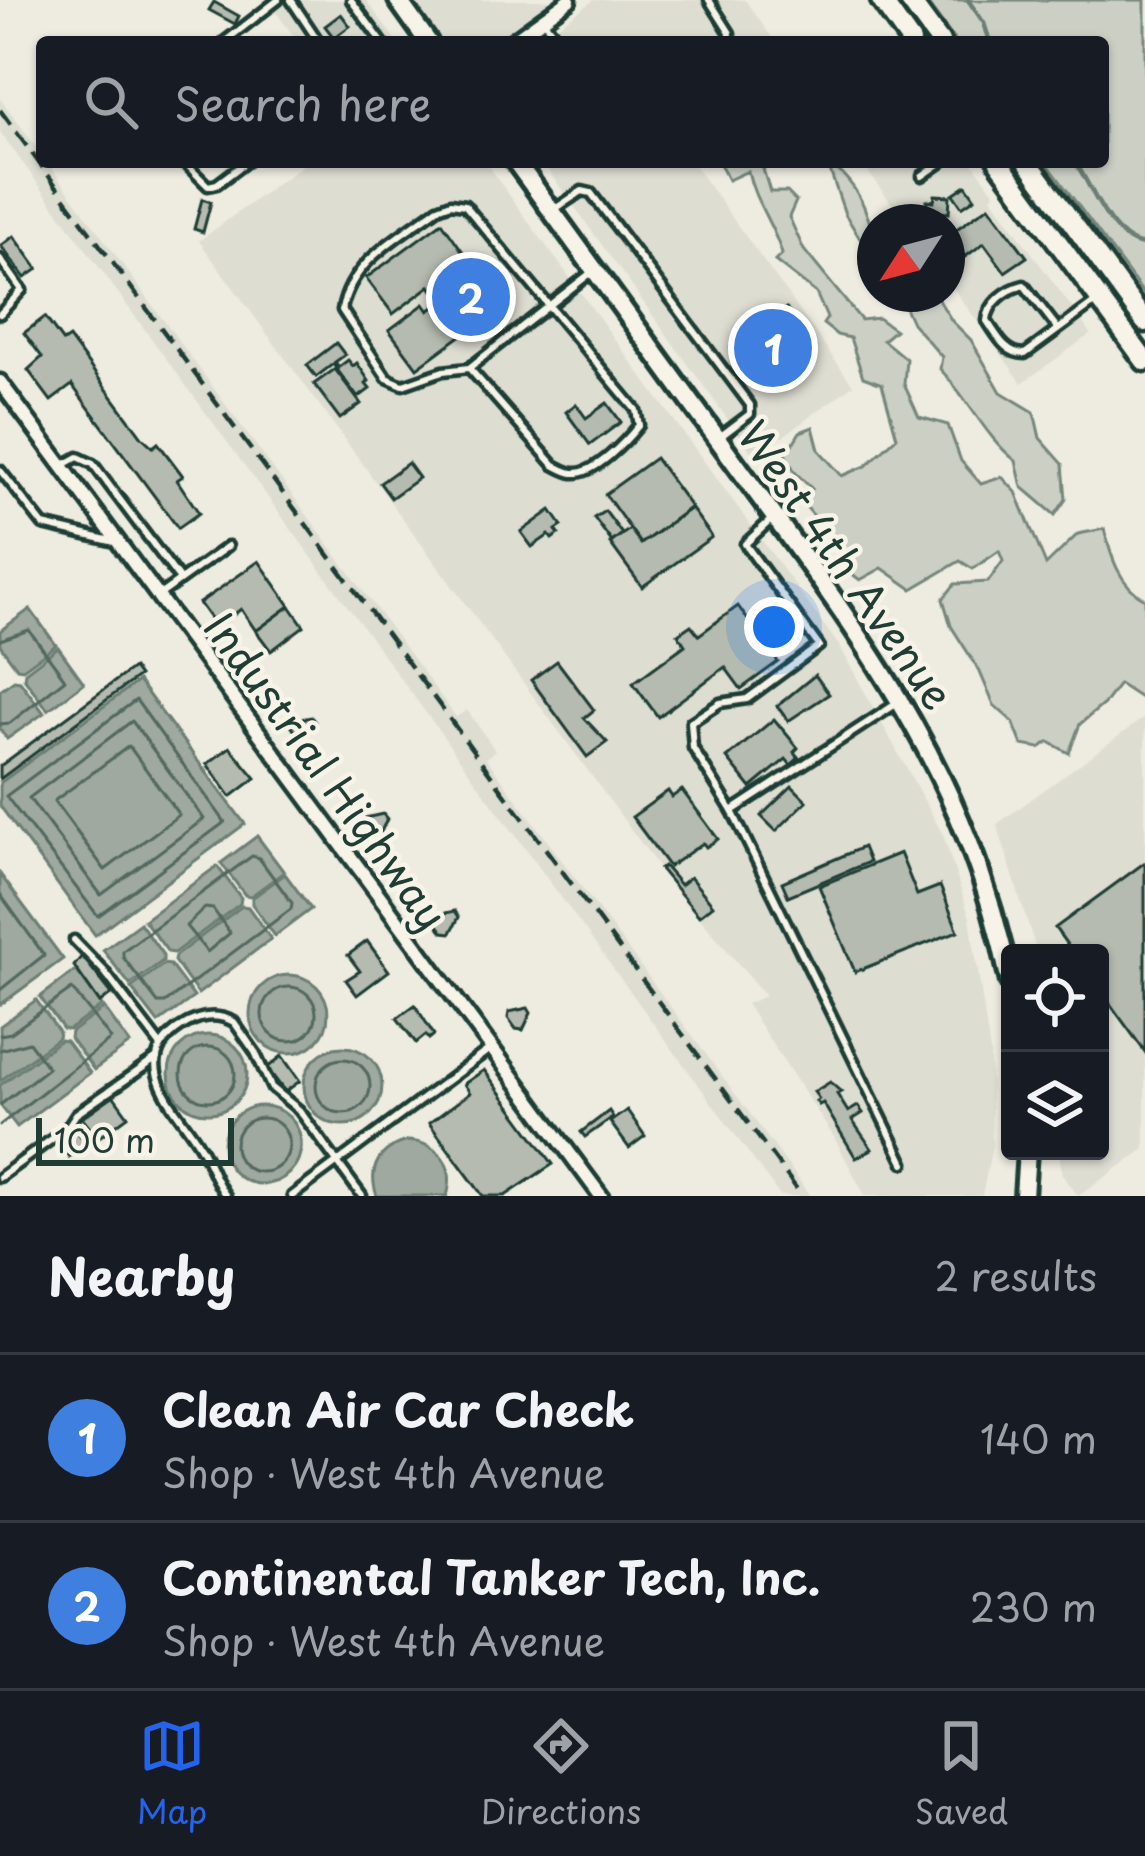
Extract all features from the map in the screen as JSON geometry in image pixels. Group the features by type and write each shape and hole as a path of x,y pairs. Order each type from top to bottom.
{"main road":[{"path":"398,0 423,36"},
{"path":"881,0 900,36"},
{"path":"909,0 936,36"},
{"name":"West 4th Avenue","path":"520,168 902,700 972,845 1001,944"},
{"path":"1003,168 1145,361"},
{"path":"1032,168 1145,322"},
{"path":"1024,1196 1026,1160"}],"street":[{"path":"519,36 569,0"},
{"name":"Industrial Highway","path":"0,382 601,1196"}],"lane":[{"path":"232,36 278,0"},
{"path":"291,0 315,36"},
{"path":"351,0 378,36"},
{"path":"709,0 730,36"},
{"path":"543,19 556,36"},
{"path":"188,168 208,186 238,168"},
{"path":"922,176 933,168"},
{"path":"552,211 582,191 591,193 750,405 751,414 718,439"},
{"path":"469,368 554,465 574,473 602,459 639,425 636,410 550,306 465,205 438,208 356,270 342,310 387,378 403,385 469,368 550,306 595,270"},
{"path":"0,259 22,290 0,314"},
{"path":"1058,329 1024,285 991,305 987,313 986,321 1014,354 1025,354 1100,298"},
{"path":"62,466 78,457 93,464 180,580"},
{"path":"0,470 47,527 118,542"},
{"path":"775,517 746,544 819,646 747,699 720,704 692,722 689,735 732,811 904,1163"},
{"path":"158,596 228,546"},
{"path":"732,811 902,700"},
{"path":"74,940 108,975 161,1046"},
{"path":"226,1196 156,1075 161,1046 177,1029 215,1016 234,1022 271,1087 299,1110 362,1196"},
{"path":"292,1196 491,1048"},
{"path":"0,1177 67,1128 76,1114 157,1058"}],"shaded area":[{"path":"267,0 366,0 393,36 294,36"},
{"path":"403,0 554,0 508,36 430,36"},
{"path":"594,0 745,0 771,36 543,36"},
{"path":"925,0 1145,0 1145,296 1050,168 1109,168 1109,36 952,36"},
{"path":"0,98 36,147 36,168 51,168 456,717 467,710 495,750 486,758 811,1196 780,1196 0,132"},
{"path":"299,168 489,168 840,647 943,835 970,918 990,1052 992,1146 982,1196 865,1196 834,1137 746,1004 765,996 660,869 199,241"},
{"path":"546,168 696,168 853,385 755,457"},
{"path":"722,168 765,168 770,192 787,192 796,201 789,217 804,250 861,320 878,318 895,330 883,340 906,359 904,384 919,417 948,425 961,461 981,484 1002,477 1016,492 1046,565 1078,534 1104,529 1122,578 1145,599 1145,701 1119,684 1080,724 1069,753 1049,742 1039,748 1022,745 1013,722 994,705 951,626 943,599 955,584 988,582 1003,561 999,551 973,569 960,561 912,589 882,568 860,580 852,574 832,538 798,497 812,489 781,447 792,445 800,432 813,427 819,450 842,476 866,466 897,437 882,384 863,377 850,338 823,324 827,318 816,293 775,261 782,254 748,171 728,180"},
{"path":"829,168 839,171 863,204 857,204 857,234"},
{"path":"865,168 976,168 995,193 991,197 1091,334 1022,383 965,305 965,204 892,204"},
{"path":"907,312 946,312 971,340 1001,392 1034,412 1040,438 1063,464 1066,499 1055,515 1022,487 1016,461 940,369 942,357"},
{"path":"1145,717 1145,1149 1078,1196 1062,1174 1060,1160 1109,1160 1109,944 1034,944 997,824"}],"water":[{"path":"30,609 56,645 23,669 17,668 0,645 0,631"},
{"path":"58,647 84,683 48,710 24,678 25,672"},
{"path":"20,681 44,713 7,739 0,729 0,690"},
{"path":"138,681 245,824 95,935 0,806 0,783"},
{"path":"257,836 284,872 251,896 245,895 221,863"},
{"path":"217,866 241,898 240,904 174,953 168,952 144,920"},
{"path":"0,874 63,959 0,1005"},
{"path":"285,874 311,909 275,936 252,898"},
{"path":"242,906 248,907 271,939 198,994 175,956"},
{"path":"140,923 163,961 130,985 103,950"},
{"path":"164,964 170,965 194,997 158,1023 131,988"},
{"path":"76,970 102,1006 69,1030 63,1029 40,997"},
{"path":"289,975 316,987 328,1014 316,1041 289,1053 262,1041 250,1014 262,987"},
{"path":"36,1000 59,1032 58,1038 0,1081 0,1026"},
{"path":"104,1008 130,1044 94,1070 70,1038 71,1032"},
{"path":"208,1035 236,1046 247,1074 236,1102 208,1113 180,1102 169,1074 180,1046"},
{"path":"60,1040 66,1041 90,1073 17,1127 0,1105 0,1085"},
{"path":"343,1047 371,1058 382,1086 371,1114 343,1125 315,1114 304,1086 315,1058"},
{"path":"262,1106 290,1117 301,1145 290,1173 262,1184 234,1173 223,1145 234,1117"},
{"path":"408,1141 428,1146 442,1158 449,1175 447,1196 377,1196 378,1161"}],"building":[{"path":"214,2 239,16 235,24 209,10"},
{"path":"341,14 350,26 332,36 325,26"},
{"path":"966,185 975,198 965,205 953,194"},
{"path":"935,195 950,196 950,204 927,204"},
{"path":"202,199 211,202 203,232 194,229"},
{"path":"989,206 1027,257 1005,272 984,243 965,257 965,223"},
{"path":"442,222 468,259 443,277 455,293 486,270 508,301 417,368 389,330 424,304 429,311 441,302 430,286 393,314 366,278"},
{"path":"14,236 38,269 25,278 1,246"},
{"path":"786,308 815,348 760,388 731,348"},
{"path":"45,317 63,342 69,338 142,437 153,447 158,443 183,476 177,480 199,513 178,528 72,385 51,401 28,370 42,357 24,333"},
{"path":"336,343 345,355 335,362 339,367 348,360 353,366 357,363 369,381 370,389 358,398 333,364 316,377 307,365"},
{"path":"335,369 361,404 340,419 314,384"},
{"path":"607,403 621,422 590,445 566,412 576,404 586,418"},
{"path":"655,458 691,507 641,544 605,494"},
{"path":"408,463 419,478 391,498 380,483"},
{"path":"691,508 712,537 642,587 610,543 630,529 641,544"},
{"path":"551,510 562,526 556,530 559,534 532,547 521,532"},
{"path":"605,511 622,534 612,542 594,518"},
{"path":"259,561 290,606 256,631 241,609 217,628 199,603"},
{"path":"290,606 304,626 271,651 256,631"},
{"path":"738,606 778,662 741,689 725,667 658,717 633,683 685,645 678,634 691,625 699,635"},
{"path":"557,661 594,710 584,718 607,742 587,757 531,680"},
{"path":"133,668 139,676 0,779 0,766"},
{"path":"815,675 829,694 788,721 777,706"},
{"path":"311,717 315,722 306,738 300,738 293,720"},
{"path":"774,719 798,748 794,752 799,758 791,765 786,759 751,788 727,758"},
{"path":"230,747 256,778 231,797 207,764"},
{"path":"792,786 807,801 776,831 761,816"},
{"path":"682,790 718,839 706,847 703,843 669,867 632,817 668,791 672,797"},
{"path":"383,814 387,819 379,836 372,835 365,818"},
{"path":"863,847 869,862 788,896 782,882"},
{"path":"900,853 917,895 940,886 958,931 855,972 819,886"},
{"path":"1144,863 1145,1052 1109,1002 1109,944 1067,944 1055,928"},
{"path":"664,866 680,885 690,877 713,905 699,916 660,869"},
{"path":"455,911 459,917 451,933 443,932 436,915"},
{"path":"367,941 389,971 357,995 346,980 360,971 348,955"},
{"path":"82,956 112,994 100,1003 74,966"},
{"path":"415,1005 434,1035 416,1043 397,1018"},
{"path":"528,1008 531,1013 523,1030 516,1029 509,1012"},
{"path":"282,1056 300,1081 285,1092 267,1068"},
{"path":"484,1070 553,1164 505,1196 483,1196 429,1123 470,1093 464,1084"},
{"path":"830,1082 841,1092 837,1094 848,1112 858,1106 863,1113 852,1120 872,1149 856,1158 823,1103 816,1101 814,1092"},
{"path":"113,1095 128,1116 98,1138 82,1118"},
{"path":"627,1110 645,1136 629,1148 610,1122"},
{"path":"609,1111 613,1117 585,1137 581,1132"},
{"path":"77,1131 87,1144 69,1157 59,1144"}],"waterway":[{"path":"968,0 988,36"},
{"path":"1078,168 1112,224 1133,242 1145,245"}],"railway":[{"path":"0,110 36,159"},
{"path":"43,168 802,1196"}],"place":[{"name":"Continental Tanker Tech, Inc.","path":"471,297"},
{"name":"Clean Air Car Check","path":"773,348"}]}
